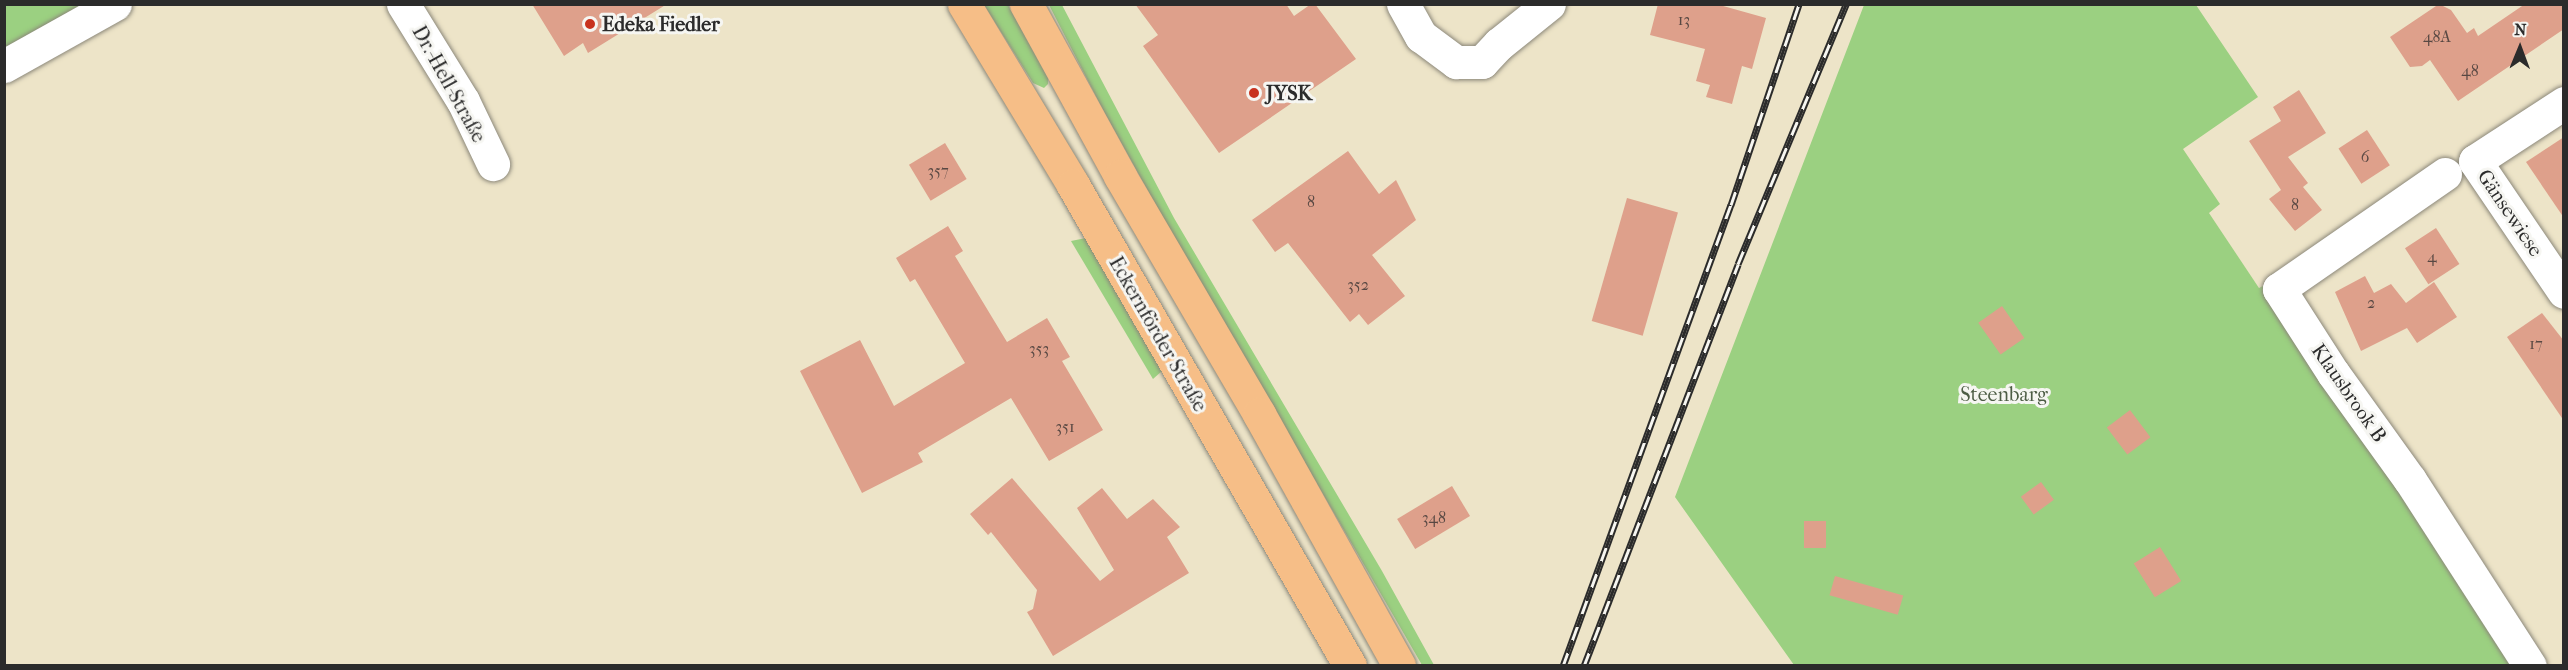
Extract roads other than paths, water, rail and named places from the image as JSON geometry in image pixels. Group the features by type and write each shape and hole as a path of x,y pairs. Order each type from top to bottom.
{"main road":[{"name":"Eckernförder Straße","path":"964,4 1073,185 1350,666"},
{"path":"1026,4 1120,176 1265,423 1399,666"}],"street":[{"path":"4,66 115,4"},
{"name":"Dr.-Hell-Straße","path":"403,4 463,100 492,164"},
{"path":"1403,4 1421,36 1456,62 1482,62 1498,44 1549,4"},
{"name":"Gänsewiese","path":"2564,103 2475,161 2564,292"},
{"name":"Klausbrook B","path":"2445,174 2279,289 2333,373 2410,480 2530,666"}],"railway":[{"path":"1563,666 1731,205 1799,4"},
{"path":"1584,666 1738,264 1846,4"}],"place":[{"name":"Edeka Fiedler","path":"590,24"},
{"name":"JYSK","path":"1254,93"}],"park label":[{"name":"Steenbarg","path":"2004,394"}]}
